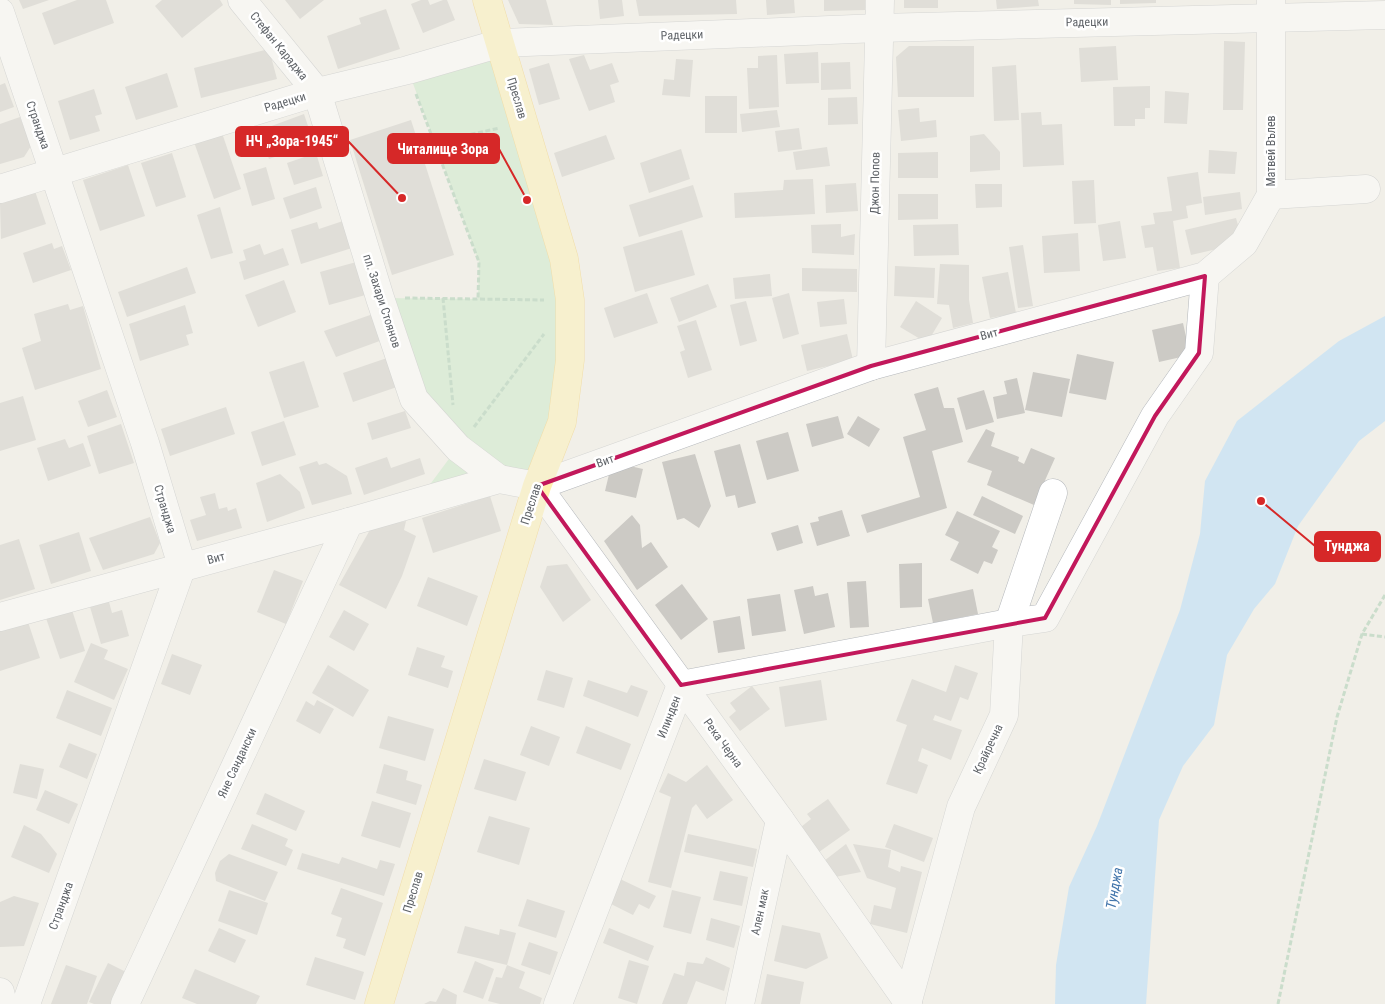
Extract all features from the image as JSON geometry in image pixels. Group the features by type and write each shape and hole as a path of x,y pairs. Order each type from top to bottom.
{"main road":[{"name":"Преслав","path":"379,1004 537,486 562,422 570,360 570,300 564,259 487,0"}],"street":[{"name":"Стефан Караджа","path":"242,0 316,92"},
{"name":"Джон Попов","path":"871,366 880,0"},
{"name":"Радецки","path":"0,189 316,92 408,70 501,43 879,28 1271,9 1385,15"},
{"name":"Матвей Вълев","path":"1205,276 1244,243 1271,195 1271,9"},
{"name":"Странджа","path":"0,12 145,443 182,566 26,1004"},
{"name":"пл. Захари Стоянов","path":"316,92 380,298 414,398 458,448 498,479"},
{"path":"1271,195 1366,189"},
{"name":"Вит","path":"0,617 349,522 498,479 537,486 871,366 1205,276"},
{"name":"Илинден","path":"558,1004 681,685 1009,623 1045,618 1155,416 1199,353 1205,276"},
{"name":"Река Черна","path":"537,486 780,820 908,1003"},
{"name":"Крайречна","path":"908,1003 961,807 1004,715 1009,623 1054,493"},
{"name":"Яне Сандански","path":"125,1004 349,522"},
{"name":"Ален мак","path":"740,1004 780,820"},
{"path":"0,992 3,1004"}],"path":[{"path":"408,70 480,262 478,299"},
{"path":"434,142 525,123"},
{"path":"380,298 570,300"},
{"path":"443,298 454,411"},
{"path":"458,448 546,331"},
{"path":"1278,1004 1336,717 1362,634 1385,595"},
{"path":"1362,634 1385,636"}],"highlighted area":[{"path":"1205,276 1199,353 1155,416 1045,618 681,685 537,486 871,366"}],"green space":[{"path":"501,43 570,300 537,486 417,502 457,448 414,399 380,298 478,299 479,262 408,70"}],"water":[{"path":"1385,316 1385,421 1359,441 1298,526 1275,584 1254,609 1227,655 1214,725 1183,766 1159,820 1146,1004 1055,1004 1056,965 1069,887 1097,826 1180,610 1200,534 1205,481 1237,421 1339,341"}],"building":[{"path":"19,0 49,0 23,9"},
{"path":"77,0 106,0 114,23 54,45 42,13"},
{"path":"162,0 220,0 223,5 182,38 155,6"},
{"path":"285,0 324,0 300,19"},
{"path":"421,0 428,0 430,5 447,0 455,20 423,33 411,4"},
{"path":"508,0 546,0 553,25 519,24"},
{"path":"598,0 622,0 624,16 600,19"},
{"path":"636,0 736,0 737,14 639,16"},
{"path":"766,0 794,0 795,13 767,15"},
{"path":"824,0 865,0 865,10 824,11"},
{"path":"904,0 938,0 938,8 904,8"},
{"path":"996,0 1038,0 1039,6 997,9"},
{"path":"1074,0 1111,0 1111,5 1074,4"},
{"path":"1120,0 1156,0 1156,3 1120,4"},
{"path":"386,9 400,49 338,69 327,36 361,24 359,18"},
{"path":"1224,41 1245,42 1243,110 1223,110"},
{"path":"909,46 974,46 974,97 898,97 896,57"},
{"path":"1116,46 1118,80 1081,82 1079,48"},
{"path":"269,49 277,79 201,98 194,68"},
{"path":"818,52 819,83 786,84 784,54"},
{"path":"584,55 590,70 612,63 619,82 610,85 615,102 589,111 569,59"},
{"path":"777,55 779,107 749,109 747,68 758,68 758,56"},
{"path":"676,59 693,60 690,97 662,95 664,79 674,80"},
{"path":"850,62 851,89 821,90 821,63"},
{"path":"549,63 560,99 539,105 529,69"},
{"path":"1016,65 1019,120 994,121 992,67"},
{"path":"167,73 178,107 136,120 125,87"},
{"path":"5,83 14,107 0,112 0,85"},
{"path":"1150,86 1150,108 1145,108 1145,119 1135,119 1135,126 1114,126 1113,87"},
{"path":"94,89 102,114 95,116 100,131 70,140 58,101"},
{"path":"1165,91 1189,93 1187,124 1164,123"},
{"path":"705,96 737,96 737,133 705,133"},
{"path":"857,97 858,124 828,125 828,98"},
{"path":"919,108 920,122 936,120 937,137 901,141 898,110"},
{"path":"777,110 780,127 742,132 740,114"},
{"path":"1041,112 1042,125 1062,124 1064,165 1023,167 1021,113"},
{"path":"304,114 311,135 289,142 292,151 269,159 258,131"},
{"path":"20,117 31,146 24,157 0,164 0,124"},
{"path":"411,120 454,255 392,275 350,140"},
{"path":"799,128 802,149 778,152 775,131"},
{"path":"222,133 241,189 214,199 194,142"},
{"path":"984,134 1000,152 1000,170 970,172 970,136"},
{"path":"606,135 615,159 562,177 554,153"},
{"path":"827,147 830,166 796,170 793,152"},
{"path":"681,149 690,179 649,193 640,163"},
{"path":"1209,150 1237,152 1235,174 1208,173"},
{"path":"938,152 938,178 898,178 898,153"},
{"path":"172,153 186,197 156,207 141,163"},
{"path":"316,153 323,176 294,185 287,163"},
{"path":"128,165 145,216 100,231 83,180"},
{"path":"266,167 275,199 252,206 243,174"},
{"path":"1198,172 1202,203 1186,206 1188,218 1173,221 1180,268 1157,271 1153,247 1145,248 1141,226 1155,224 1153,213 1172,211 1167,177"},
{"path":"813,179 815,214 735,218 734,193 783,190 784,180"},
{"path":"1094,180 1096,223 1074,224 1072,181"},
{"path":"856,183 858,211 826,213 825,185"},
{"path":"975,184 1002,184 1002,207 976,208"},
{"path":"693,185 703,217 639,237 629,205"},
{"path":"316,187 322,208 290,219 283,198"},
{"path":"35,191 46,224 1,239 0,203"},
{"path":"1240,192 1242,209 1205,215 1203,197"},
{"path":"898,194 938,194 938,219 898,220"},
{"path":"220,207 233,253 211,259 197,215"},
{"path":"1236,218 1243,243 1191,255 1185,230"},
{"path":"343,221 352,248 301,264 291,230 317,222 319,229"},
{"path":"1120,221 1126,258 1103,261 1098,225"},
{"path":"841,224 841,237 855,234 854,255 812,253 811,225"},
{"path":"958,224 959,255 914,256 913,225"},
{"path":"682,230 695,275 635,292 623,247"},
{"path":"1078,233 1080,271 1044,273 1042,236"},
{"path":"52,243 54,249 62,246 71,270 33,283 23,253"},
{"path":"260,244 264,255 283,248 289,265 244,280 239,262 246,260 243,250"},
{"path":"1023,245 1033,306 1018,308 1009,247"},
{"path":"360,261 369,294 329,305 320,272"},
{"path":"940,264 969,265 969,300 973,323 953,328 949,305 937,304"},
{"path":"895,266 935,268 934,298 894,296"},
{"path":"187,267 196,293 127,317 118,292"},
{"path":"802,268 857,269 857,292 802,291"},
{"path":"1008,272 1016,313 990,318 982,277"},
{"path":"770,274 772,296 735,299 733,278"},
{"path":"284,280 296,312 258,327 245,295"},
{"path":"708,284 717,307 679,322 670,298"},
{"path":"647,293 658,323 614,338 604,308"},
{"path":"789,293 799,334 783,339 772,298"},
{"path":"844,299 847,324 820,327 817,302"},
{"path":"746,301 757,341 740,346 730,305"},
{"path":"916,301 942,318 927,343 900,327"},
{"path":"68,304 70,310 83,306 101,369 35,390 22,348 41,341 34,314"},
{"path":"185,305 193,333 186,335 189,345 140,361 129,324"},
{"path":"376,313 385,339 336,357 324,331"},
{"path":"696,320 712,370 688,378 680,352 685,350 677,326"},
{"path":"1183,323 1190,355 1159,362 1152,330"},
{"path":"847,334 853,360 807,371 801,345"},
{"path":"1077,354 1114,362 1106,400 1069,393"},
{"path":"387,358 397,387 353,402 343,373"},
{"path":"304,361 319,407 284,418 269,372"},
{"path":"1033,372 1070,379 1062,417 1025,410"},
{"path":"1017,378 1025,413 997,419 993,397 1007,394 1004,381"},
{"path":"938,387 944,408 954,408 963,442 932,451 947,508 867,533 861,515 920,497 903,437 926,430 914,394"},
{"path":"107,390 117,417 88,427 78,401"},
{"path":"984,390 994,422 966,430 957,398"},
{"path":"23,396 36,440 0,451 0,403"},
{"path":"226,407 235,434 170,456 161,429"},
{"path":"405,411 411,428 372,440 367,423"},
{"path":"838,416 844,438 812,447 806,424"},
{"path":"858,416 880,429 869,447 847,434"},
{"path":"284,421 296,455 262,466 251,432"},
{"path":"121,424 134,463 99,474 87,436"},
{"path":"986,429 995,433 991,446 1019,457 1018,461 1024,464 1031,448 1055,458 1034,505 987,485 992,471 967,462"},
{"path":"788,432 799,471 767,480 756,441"},
{"path":"65,439 69,448 83,443 91,466 48,481 37,448"},
{"path":"740,444 756,503 738,508 735,495 726,497 714,451"},
{"path":"695,454 711,506 699,528 684,518 677,520 662,462"},
{"path":"387,457 391,468 420,458 425,474 364,495 355,468"},
{"path":"317,461 319,465 326,463 347,476 352,494 312,505 299,467"},
{"path":"612,462 643,469 636,498 605,491"},
{"path":"280,474 300,492 305,508 267,522 256,483"},
{"path":"215,493 219,509 227,507 228,511 236,508 242,528 197,541 190,520 206,515 200,497"},
{"path":"490,496 501,531 433,553 422,518"},
{"path":"982,496 1023,516 1015,534 973,515"},
{"path":"842,510 850,536 817,546 810,523 819,521 818,517"},
{"path":"957,511 1000,531 992,547 998,550 992,564 984,561 978,574 950,560 959,542 945,535"},
{"path":"632,515 640,525 642,548 651,542 668,567 637,590 604,541"},
{"path":"150,517 160,543 154,554 103,570 89,538"},
{"path":"406,521 404,530 416,536 402,576 386,609 339,585 371,528"},
{"path":"798,525 803,543 777,551 771,533"},
{"path":"79,532 91,571 51,584 39,545"},
{"path":"19,539 35,589 0,600 0,545"},
{"path":"922,563 922,607 900,608 899,564"},
{"path":"567,564 591,600 563,622 540,587 547,566"},
{"path":"274,570 303,581 286,624 257,612"},
{"path":"428,577 478,596 467,626 417,606"},
{"path":"866,581 869,627 850,628 847,582"},
{"path":"682,584 708,619 681,640 655,605"},
{"path":"813,586 815,596 828,593 835,627 804,634 794,590"},
{"path":"973,589 978,614 933,623 928,599"},
{"path":"780,594 786,631 752,636 747,599"},
{"path":"109,602 112,613 122,610 129,636 101,644 90,607"},
{"path":"72,610 85,651 60,659 46,618"},
{"path":"344,610 369,624 354,651 329,637"},
{"path":"740,616 745,649 718,653 713,621"},
{"path":"28,622 40,658 0,671 0,631"},
{"path":"91,643 108,650 104,659 128,669 114,700 74,682"},
{"path":"417,647 445,656 441,667 453,671 448,688 408,675"},
{"path":"172,654 202,665 190,695 161,684"},
{"path":"328,665 369,690 353,717 312,693"},
{"path":"955,665 978,673 968,700 960,697 951,721 935,715 933,720 962,730 951,760 922,748 918,761 928,765 917,794 886,784 907,725 896,721 912,679 946,692"},
{"path":"546,670 573,678 564,708 537,700"},
{"path":"588,680 627,693 631,685 648,691 638,717 583,696"},
{"path":"821,680 827,720 785,727 779,687"},
{"path":"752,686 770,709 740,731 729,717 736,711 730,703"},
{"path":"67,690 112,708 101,736 56,718"},
{"path":"317,700 334,709 320,734 296,721 306,701 314,706"},
{"path":"388,716 434,729 425,761 379,748"},
{"path":"531,726 560,737 549,766 520,755"},
{"path":"586,726 631,744 621,770 576,753"},
{"path":"69,743 97,754 87,779 59,767"},
{"path":"484,759 526,772 516,801 474,789"},
{"path":"20,764 44,769 37,799 13,793"},
{"path":"384,764 408,771 406,780 422,785 416,805 376,793"},
{"path":"707,765 733,800 707,819 696,804 692,808 671,888 648,882 671,797 659,792 668,773 686,782"},
{"path":"45,790 78,804 69,824 36,810"},
{"path":"265,793 305,811 296,831 256,814"},
{"path":"828,799 850,830 819,852 801,827 811,819 807,814"},
{"path":"372,801 411,813 400,848 361,836"},
{"path":"489,816 530,828 519,865 477,852"},
{"path":"252,824 288,839 285,846 293,850 286,866 241,849"},
{"path":"894,824 933,838 924,862 885,847"},
{"path":"24,825 41,834 57,854 49,873 11,857"},
{"path":"688,834 757,849 753,867 684,852"},
{"path":"846,844 861,872 835,877 824,861"},
{"path":"853,844 891,850 888,867 900,872 901,866 922,872 907,933 870,924 874,905 891,909 896,888 867,878"},
{"path":"302,853 339,864 342,857 377,869 380,860 395,864 384,896 297,869"},
{"path":"229,854 278,872 265,901 216,881 215,873 220,861"},
{"path":"720,871 748,877 742,906 713,900"},
{"path":"620,879 656,896 649,909 639,904 633,915 609,903"},
{"path":"341,888 383,903 365,956 343,948 346,939 336,936 342,918 331,914"},
{"path":"229,890 268,903 257,935 218,921"},
{"path":"672,890 701,897 691,934 663,927"},
{"path":"14,896 39,903 24,946 0,947 0,902"},
{"path":"527,899 565,911 556,938 518,926"},
{"path":"711,918 740,926 734,948 706,940"},
{"path":"782,925 820,933 828,958 806,969 774,961"},
{"path":"465,926 499,935 500,929 516,933 507,965 457,953"},
{"path":"219,928 246,940 235,963 208,951"},
{"path":"609,928 654,946 648,961 603,943"},
{"path":"529,942 558,952 550,975 521,965"},
{"path":"315,957 364,972 355,1000 306,985"},
{"path":"706,957 730,968 724,991 696,981 687,1004 662,1004 674,973 684,976 687,962 703,964"},
{"path":"629,960 649,966 637,1004 618,998"},
{"path":"475,961 494,969 483,999 463,992"},
{"path":"108,963 128,973 113,1004 94,1004 89,1002"},
{"path":"66,965 97,976 87,1004 51,1004"},
{"path":"507,965 525,972 519,988 542,998 540,1004 500,1004 488,1001 496,977 502,978"},
{"path":"195,969 260,996 256,1004 197,1004 182,998"},
{"path":"767,974 804,982 800,1004 761,1004"},
{"path":"443,988 457,995 456,1004 424,1004 430,1001 436,1002"}],"place":[{"name":"НЧ „Зора-1945“","path":"402,198"},
{"name":"Читалище Зора","path":"527,200"},
{"name":"Тунджа","path":"1261,501"}]}
